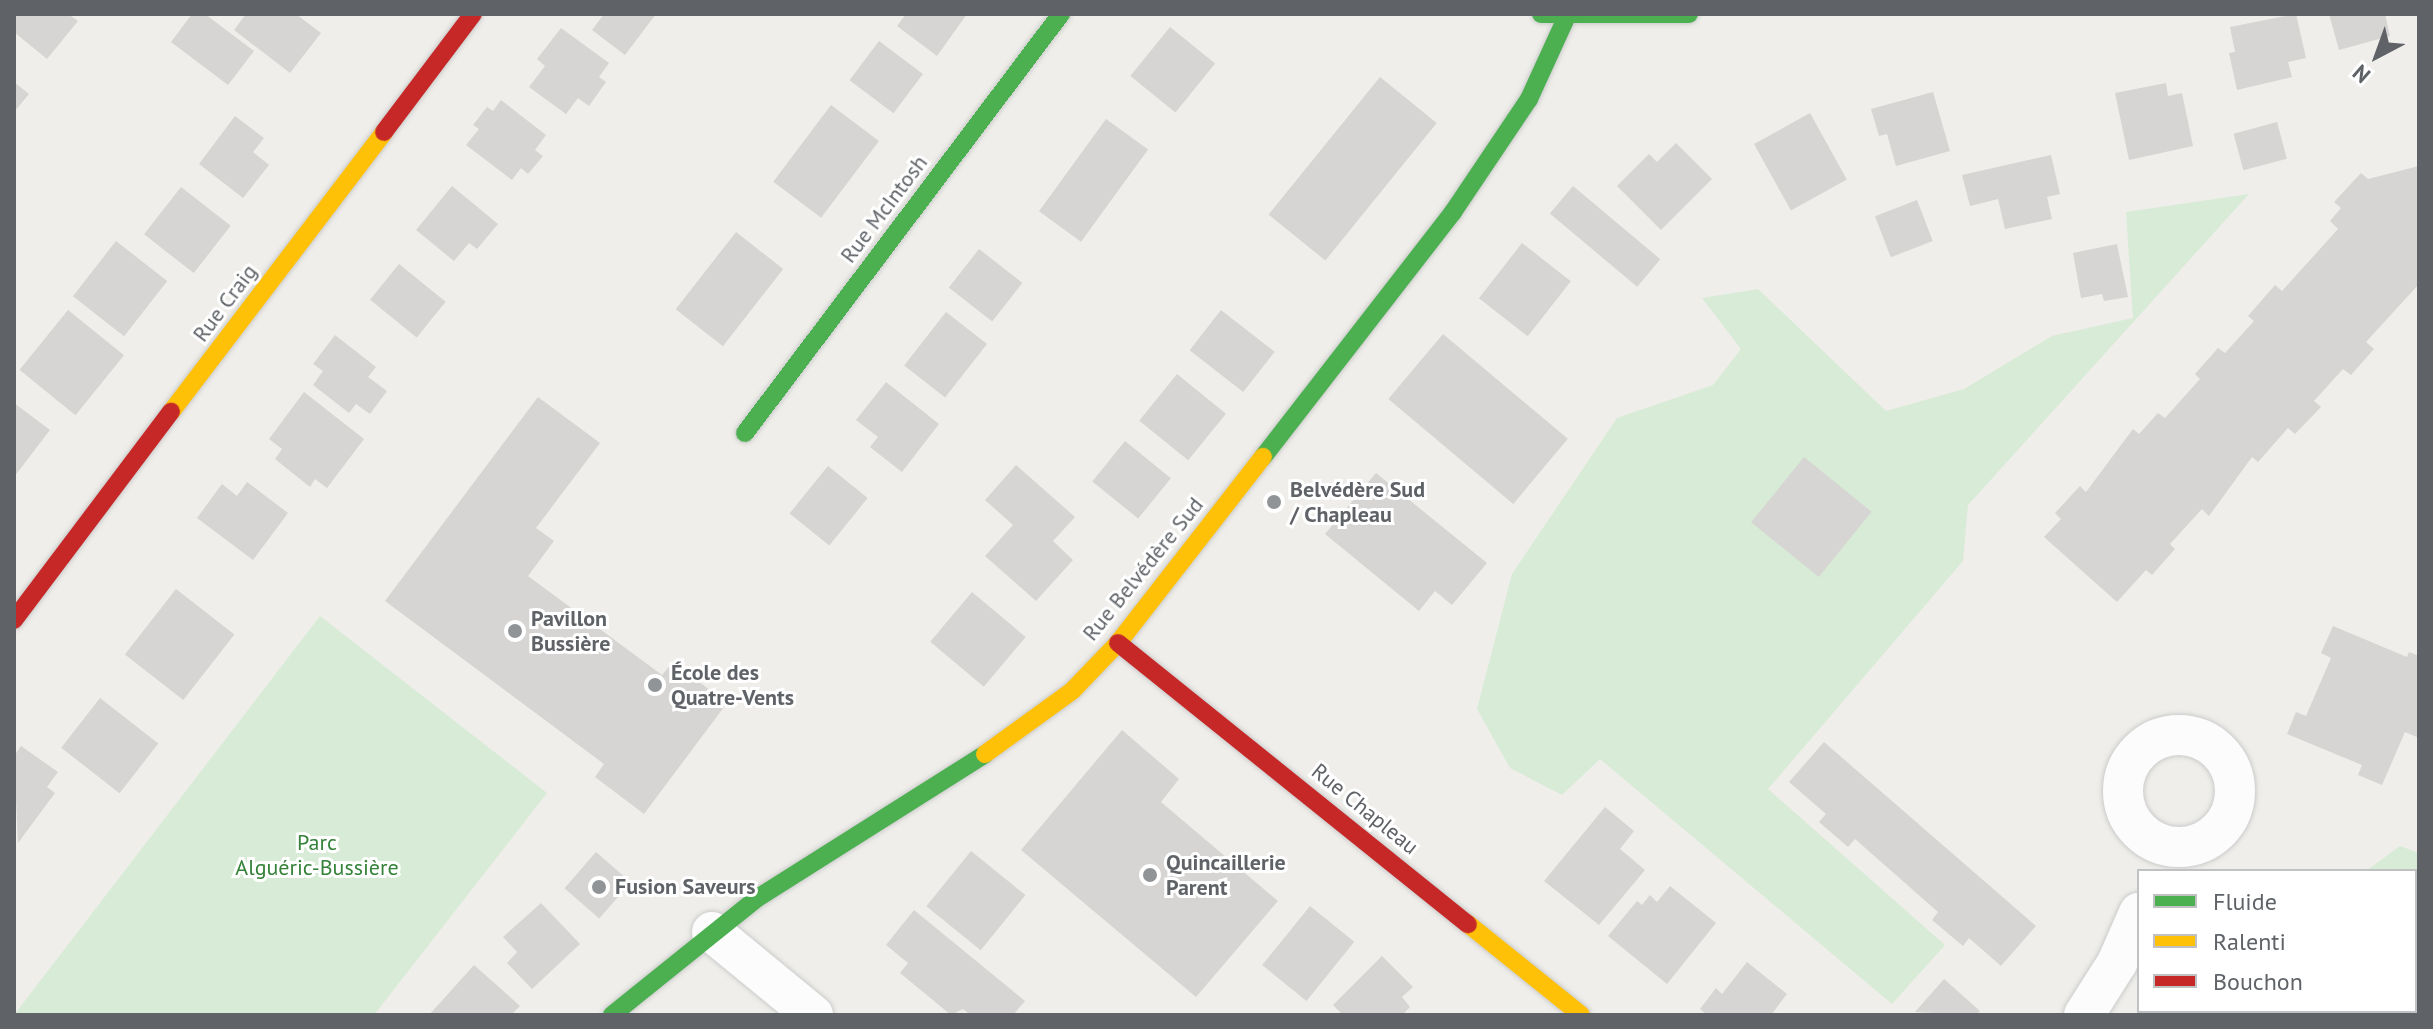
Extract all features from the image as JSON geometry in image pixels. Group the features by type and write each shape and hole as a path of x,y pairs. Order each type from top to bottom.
{"street":[{"name":"Rue Craig","path":"14,620 473,14"},
{"name":"Rue McIntosh","path":"745,433 1061,14"},
{"path":"1538,14 1689,14"},
{"name":"Rue Belvédère Sud","path":"612,1015 712,932 1026,728 1072,691 1118,643 1453,212 1529,99 1568,16"},
{"name":"Rue Chapleau","path":"1118,643 1581,1015"},
{"path":"2084,1015 2117,963 2137,918"},
{"path":"712,932 813,1015"}],"green space":[{"path":"2249,194 1968,505 1963,561 1768,789 1945,945 1892,1004 1600,759 1562,795 1510,768 1477,709 1512,574 1617,418 1713,385 1741,349 1702,298 1758,289 1886,411 1964,389 2052,336 2133,318 2126,212"},
{"name":"Parc Alguéric-Bussière","path":"320,616 547,793 374,1015 14,1015"},
{"path":"2400,846 2419,853 2419,1015 2187,1015 2417,1013 2417,869 2369,869"}],"building":[{"path":"14,14 68,14 78,21 47,59 14,32"},
{"path":"192,14 205,14 254,51 228,85 171,42"},
{"path":"246,14 296,14 321,33 290,73 234,30"},
{"path":"604,14 656,14 625,55 592,30"},
{"path":"906,14 967,14 937,56 897,26"},
{"path":"2296,14 2306,58 2288,62 2292,77 2237,90 2229,53 2235,52 2230,27"},
{"path":"2329,14 2385,14 2390,36 2339,50"},
{"path":"1170,27 1215,64 1175,112 1130,76"},
{"path":"561,28 609,63 599,77 606,82 589,106 578,98 566,114 529,87 545,66 537,59"},
{"path":"879,41 923,74 893,113 850,80"},
{"path":"1380,77 1437,123 1325,260 1269,215"},
{"path":"14,82 29,94 14,112"},
{"path":"2166,83 2168,96 2182,93 2193,146 2129,160 2115,93"},
{"path":"1933,92 1950,151 1896,166 1887,134 1879,136 1871,109"},
{"path":"501,100 546,135 535,150 543,156 528,174 521,168 512,180 466,145 479,129 473,125 487,107 493,111"},
{"path":"831,105 879,141 821,218 773,182"},
{"path":"1810,113 1847,179 1791,210 1754,144"},
{"path":"235,116 264,138 253,152 269,165 243,198 199,164"},
{"path":"1106,119 1148,150 1081,242 1039,211"},
{"path":"2277,122 2287,159 2243,170 2234,134"},
{"path":"1676,143 1712,179 1661,230 1617,186 1649,154 1657,162"},
{"path":"2051,155 2060,194 2047,197 2052,219 2005,229 1998,199 1970,206 1962,175"},
{"path":"2419,166 2419,284 2366,342 2374,349 2351,375 2343,369 2314,401 2321,407 2295,434 2288,428 2258,462 2252,457 2209,516 2202,509 2170,544 2175,549 2152,575 2146,570 2117,602 2044,537 2061,519 2055,513 2080,486 2086,492 2133,429 2139,434 2158,413 2165,418 2200,379 2195,374 2218,348 2225,353 2254,321 2248,316 2275,285 2282,291 2338,229 2330,221 2341,208 2334,202 2361,173 2368,179"},
{"path":"452,186 498,224 477,249 469,243 454,261 416,230"},
{"path":"1573,186 1660,259 1637,287 1550,214"},
{"path":"181,187 231,226 194,273 144,234"},
{"path":"1917,200 1933,241 1891,257 1875,216"},
{"path":"736,232 783,269 723,346 676,309"},
{"path":"116,241 167,281 124,336 73,296"},
{"path":"1522,243 1571,281 1528,336 1479,298"},
{"path":"2117,244 2128,297 2104,301 2102,294 2081,298 2073,253"},
{"path":"979,249 1022,283 992,321 949,288"},
{"path":"399,264 446,302 417,338 370,300"},
{"path":"68,310 124,355 75,415 20,370"},
{"path":"1221,310 1275,352 1243,392 1190,350"},
{"path":"946,312 987,344 945,398 904,366"},
{"path":"1443,334 1568,439 1513,504 1388,399"},
{"path":"335,335 376,367 368,377 387,391 370,414 356,404 349,413 313,385 323,371 313,364"},
{"path":"1177,374 1226,414 1188,460 1139,421"},
{"path":"886,382 939,424 902,472 870,447 878,437 856,420"},
{"path":"304,392 364,439 327,488 315,479 310,487 275,459 282,449 269,439"},
{"name":"Pavillon Bussière","path":"538,397 600,443 536,528 554,541 528,576 662,675 673,662 727,703 644,814 595,777 604,764 385,601"},
{"path":"14,403 50,430 14,477"},
{"path":"1125,441 1171,478 1138,519 1092,481"},
{"path":"1804,457 1872,512 1819,577 1751,522"},
{"path":"1016,465 1075,517 1053,541 1073,560 1036,601 985,556 1013,525 985,500"},
{"path":"828,466 868,498 829,546 790,513"},
{"path":"1376,473 1487,563 1452,605 1435,591 1419,611 1325,534"},
{"path":"247,482 288,513 253,560 197,518 222,484 237,496"},
{"path":"176,589 234,635 183,700 125,654"},
{"path":"972,592 1026,637 984,687 930,642"},
{"path":"2333,626 2407,657 2409,652 2419,656 2419,738 2405,732 2382,785 2358,775 2362,765 2287,734 2296,712 2306,716 2331,658 2321,653"},
{"path":"100,698 158,744 120,793 61,748"},
{"name":"Quincaillerie Parent","path":"1122,730 1179,779 1161,802 1278,901 1196,997 1021,850"},
{"path":"1824,742 2036,926 2001,966 1969,938 1963,946 1932,920 1938,912 1855,839 1848,847 1819,822 1826,814 1789,782"},
{"path":"21,746 58,772 47,787 55,793 18,843 14,756"},
{"path":"1605,807 1634,831 1620,849 1645,870 1599,925 1544,881"},
{"path":"971,851 1025,895 981,950 926,906"},
{"path":"596,852 631,882 599,918 565,888"},
{"path":"1670,886 1716,923 1667,984 1608,936 1637,901 1642,905 1650,895 1657,902"},
{"path":"541,903 580,944 532,989 507,963 517,952 503,937"},
{"path":"1310,906 1354,942 1306,1001 1262,965"},
{"path":"914,910 1025,1001 1013,1015 971,1015 963,1009 951,1015 900,973 908,963 886,945"},
{"path":"1382,956 1413,987 1402,997 1410,1007 1402,1015 1343,1015 1333,1005"},
{"path":"1747,962 1787,994 1771,1015 1707,1015 1700,1009 1716,988 1722,994"},
{"path":"474,965 520,1006 511,1015 429,1015"},
{"path":"1944,979 1980,1011 1976,1015 1915,1012"}],"traffic: fast":[{"path":"745,433 1061,14"},
{"path":"1541,14 1689,14"},
{"path":"1263,457 1453,212 1529,99 1568,14"},
{"path":"612,1015 759,897 985,754"}],"traffic: slow":[{"path":"171,412 384,132"},
{"path":"985,754 1072,691 1118,643 1263,457"},
{"path":"1468,924 1581,1015"}],"traffic: jam":[{"path":"384,132 473,14"},
{"path":"14,620 171,412"},
{"path":"1118,643 1468,924"}],"place":[{"name":"Belvédère Sud / Chapleau","path":"1274,502"},
{"name":"Pavillon Bussière","path":"515,631"},
{"name":"École des Quatre-Vents","path":"655,685"},
{"name":"Quincaillerie Parent","path":"1150,875"},
{"name":"Fusion Saveurs","path":"599,887"}]}
